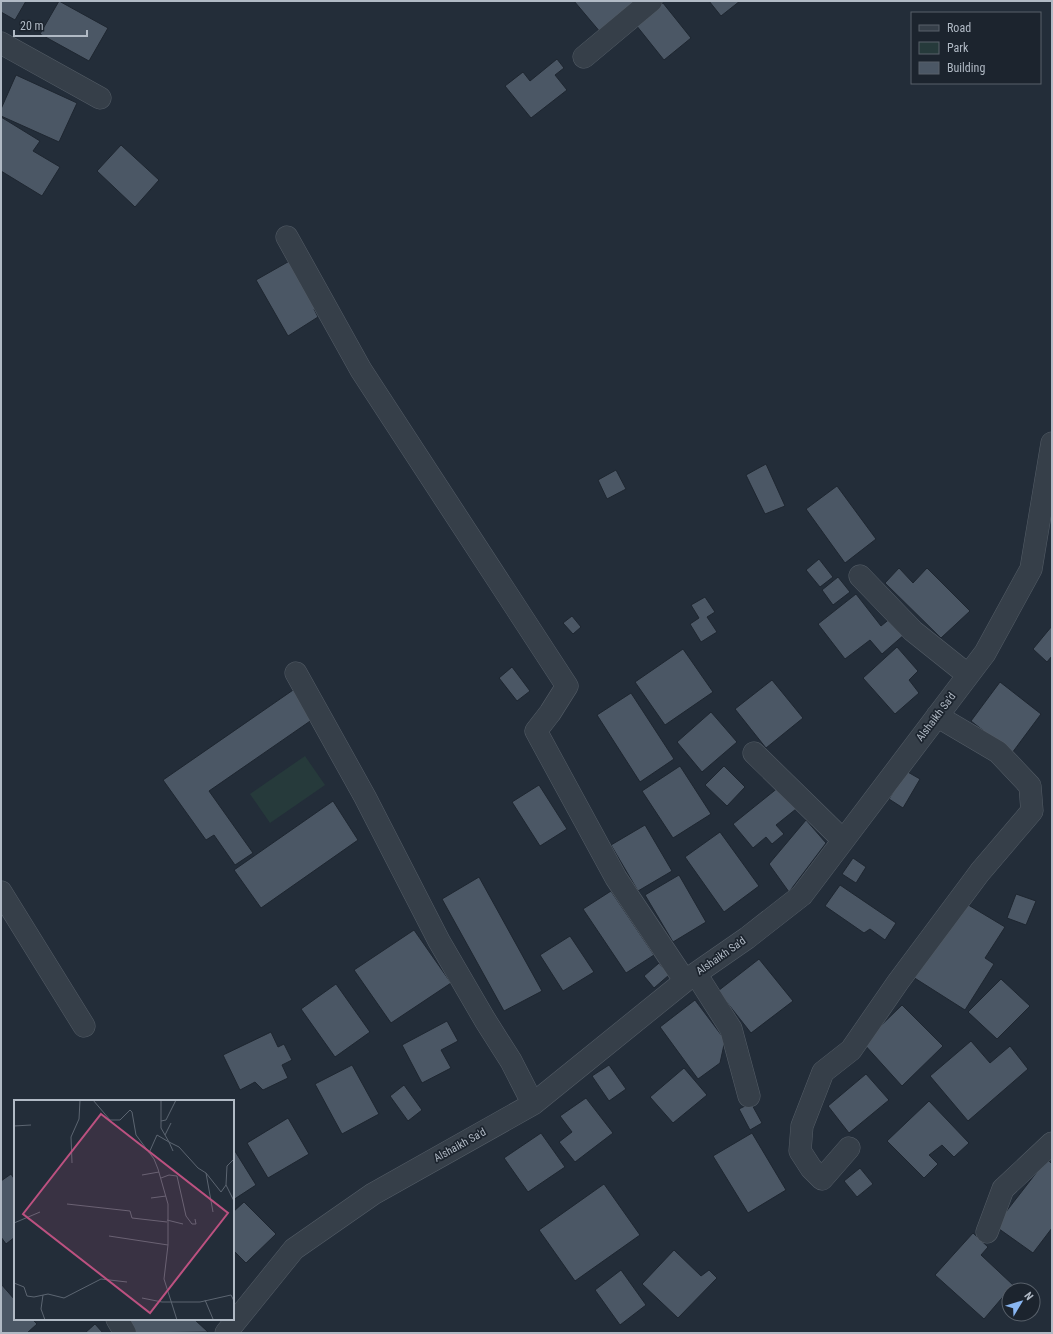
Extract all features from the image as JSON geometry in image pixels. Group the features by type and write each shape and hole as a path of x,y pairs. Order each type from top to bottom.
{"street":[{"path":"584,57 651,1"},
{"path":"1,43 100,98"},
{"path":"287,237 361,370 568,686 536,731 616,878 731,1029 749,1096"},
{"name":"Alshaikh Sa'd","path":"226,1333 294,1249 373,1194 533,1104 690,977 747,938 802,895 985,653 1031,569 1046,507 1052,443"},
{"path":"860,576 913,631 968,675"},
{"path":"296,673 365,797 439,941 485,1020 511,1061 533,1104"},
{"path":"849,1148 822,1179 811,1168 800,1151 802,1126 823,1072 851,1050 898,982 980,872 1032,811 1030,786 998,752 937,716"},
{"path":"754,753 843,840"},
{"path":"1,892 84,1026"},
{"path":"987,1232 1003,1189 1052,1143"},
{"path":"118,1320 124,1333"}],"green space":[{"path":"305,756 325,785 270,823 250,794"}],"building":[{"path":"1,1 26,1 15,20 1,12"},
{"path":"59,1 108,28 89,61 40,34"},
{"path":"574,1 639,1 601,33"},
{"path":"709,1 740,1 721,16"},
{"path":"663,3 691,38 664,60 636,25"},
{"path":"557,59 564,68 555,75 567,90 531,118 505,86 523,72 530,81"},
{"path":"16,75 77,103 59,142 1,116 1,109"},
{"path":"1,117 40,141 33,151 60,167 42,196 1,171"},
{"path":"121,145 159,180 135,207 97,171"},
{"path":"293,259 320,304 314,309 318,317 288,336 256,280"},
{"path":"766,464 785,506 765,514 746,475"},
{"path":"616,470 626,489 607,499 598,480"},
{"path":"837,486 876,539 845,563 806,509"},
{"path":"819,559 833,577 820,587 806,570"},
{"path":"899,568 913,583 927,568 970,611 941,638 885,583"},
{"path":"838,577 850,592 833,605 822,590"},
{"path":"856,594 881,626 892,617 905,634 882,654 870,640 845,659 818,624"},
{"path":"705,597 715,612 707,617 717,632 701,642 690,624 699,618 691,605"},
{"path":"572,616 581,627 573,634 563,623"},
{"path":"1052,626 1052,656 1047,662 1033,649"},
{"path":"897,647 918,671 909,680 919,693 895,714 863,678"},
{"path":"683,649 713,692 665,725 635,682"},
{"path":"512,667 530,691 517,701 499,678"},
{"path":"772,680 803,718 766,748 735,709"},
{"path":"1000,682 1041,714 1012,753 971,721"},
{"path":"296,688 316,717 209,791 253,853 235,865 214,835 206,840 163,780"},
{"path":"631,693 674,759 640,782 597,715"},
{"path":"711,712 737,742 702,772 677,742"},
{"path":"680,766 711,814 673,838 642,791"},
{"path":"724,766 745,787 727,806 705,785"},
{"path":"906,771 920,779 903,808 889,799"},
{"path":"539,785 567,829 540,846 512,802"},
{"path":"779,787 796,809 776,825 784,834 772,844 766,837 753,848 733,824"},
{"path":"333,801 358,840 261,908 234,870"},
{"path":"806,820 826,843 789,892 769,864"},
{"path":"645,825 672,871 638,891 611,845"},
{"path":"720,832 759,886 724,912 685,857"},
{"path":"853,858 866,867 856,883 842,874"},
{"path":"679,875 706,922 673,942 645,895"},
{"path":"479,877 542,991 504,1011 442,899"},
{"path":"840,885 896,923 885,940 870,929 864,933 825,906"},
{"path":"611,891 654,955 626,973 583,909"},
{"path":"1016,894 1036,901 1026,925 1007,918"},
{"path":"960,900 1005,927 985,958 994,964 965,1010 913,977"},
{"path":"414,930 451,983 391,1023 354,970"},
{"path":"570,936 594,972 563,991 540,955"},
{"path":"759,959 793,1001 751,1033 718,991"},
{"path":"659,963 669,975 654,988 644,976"},
{"path":"1001,979 1030,1006 997,1039 968,1012"},
{"path":"336,984 370,1032 335,1057 301,1009"},
{"path":"695,1000 725,1040 720,1063 698,1079 660,1027"},
{"path":"902,1005 943,1046 902,1086 863,1043"},
{"path":"447,1021 458,1041 441,1050 451,1068 422,1083 402,1045"},
{"path":"271,1032 278,1047 284,1044 292,1060 282,1065 288,1078 263,1090 255,1082 240,1090 223,1055"},
{"path":"971,1041 990,1063 1010,1046 1028,1069 968,1121 930,1076"},
{"path":"352,1065 379,1114 342,1134 315,1084"},
{"path":"609,1065 626,1089 609,1101 592,1076"},
{"path":"684,1068 707,1095 673,1123 650,1097"},
{"path":"866,1074 889,1100 849,1133 828,1106"},
{"path":"404,1085 422,1110 408,1121 390,1096"},
{"path":"586,1098 613,1133 575,1162 559,1142 572,1132 560,1116"},
{"path":"929,1101 969,1143 954,1157 942,1145 929,1155 938,1164 924,1178 887,1141"},
{"path":"751,1103 762,1123 750,1130 739,1109"},
{"path":"288,1118 309,1154 268,1178 247,1143"},
{"path":"541,1133 565,1167 528,1192 504,1158"},
{"path":"752,1133 786,1190 748,1213 713,1156"},
{"path":"234,1150 256,1185 234,1199"},
{"path":"1047,1159 1052,1164 1052,1228 1033,1253 995,1226"},
{"path":"860,1168 873,1184 857,1197 844,1181"},
{"path":"11,1174 14,1178 14,1238 6,1244 1,1237 1,1181"},
{"path":"604,1184 640,1235 575,1281 539,1230"},
{"path":"244,1202 276,1234 246,1263 234,1251 234,1211"},
{"path":"973,1233 988,1247 981,1255 1010,1282 1001,1282 1001,1299 984,1319 935,1275"},
{"path":"674,1250 701,1276 709,1270 717,1278 678,1318 642,1284"},
{"path":"621,1270 646,1305 620,1325 595,1290"},
{"path":"1,1284 14,1299 14,1320 33,1320 37,1324 27,1333 1,1333"},
{"path":"124,1320 195,1320 208,1332 133,1333"},
{"path":"95,1324 103,1333 85,1333"}]}
